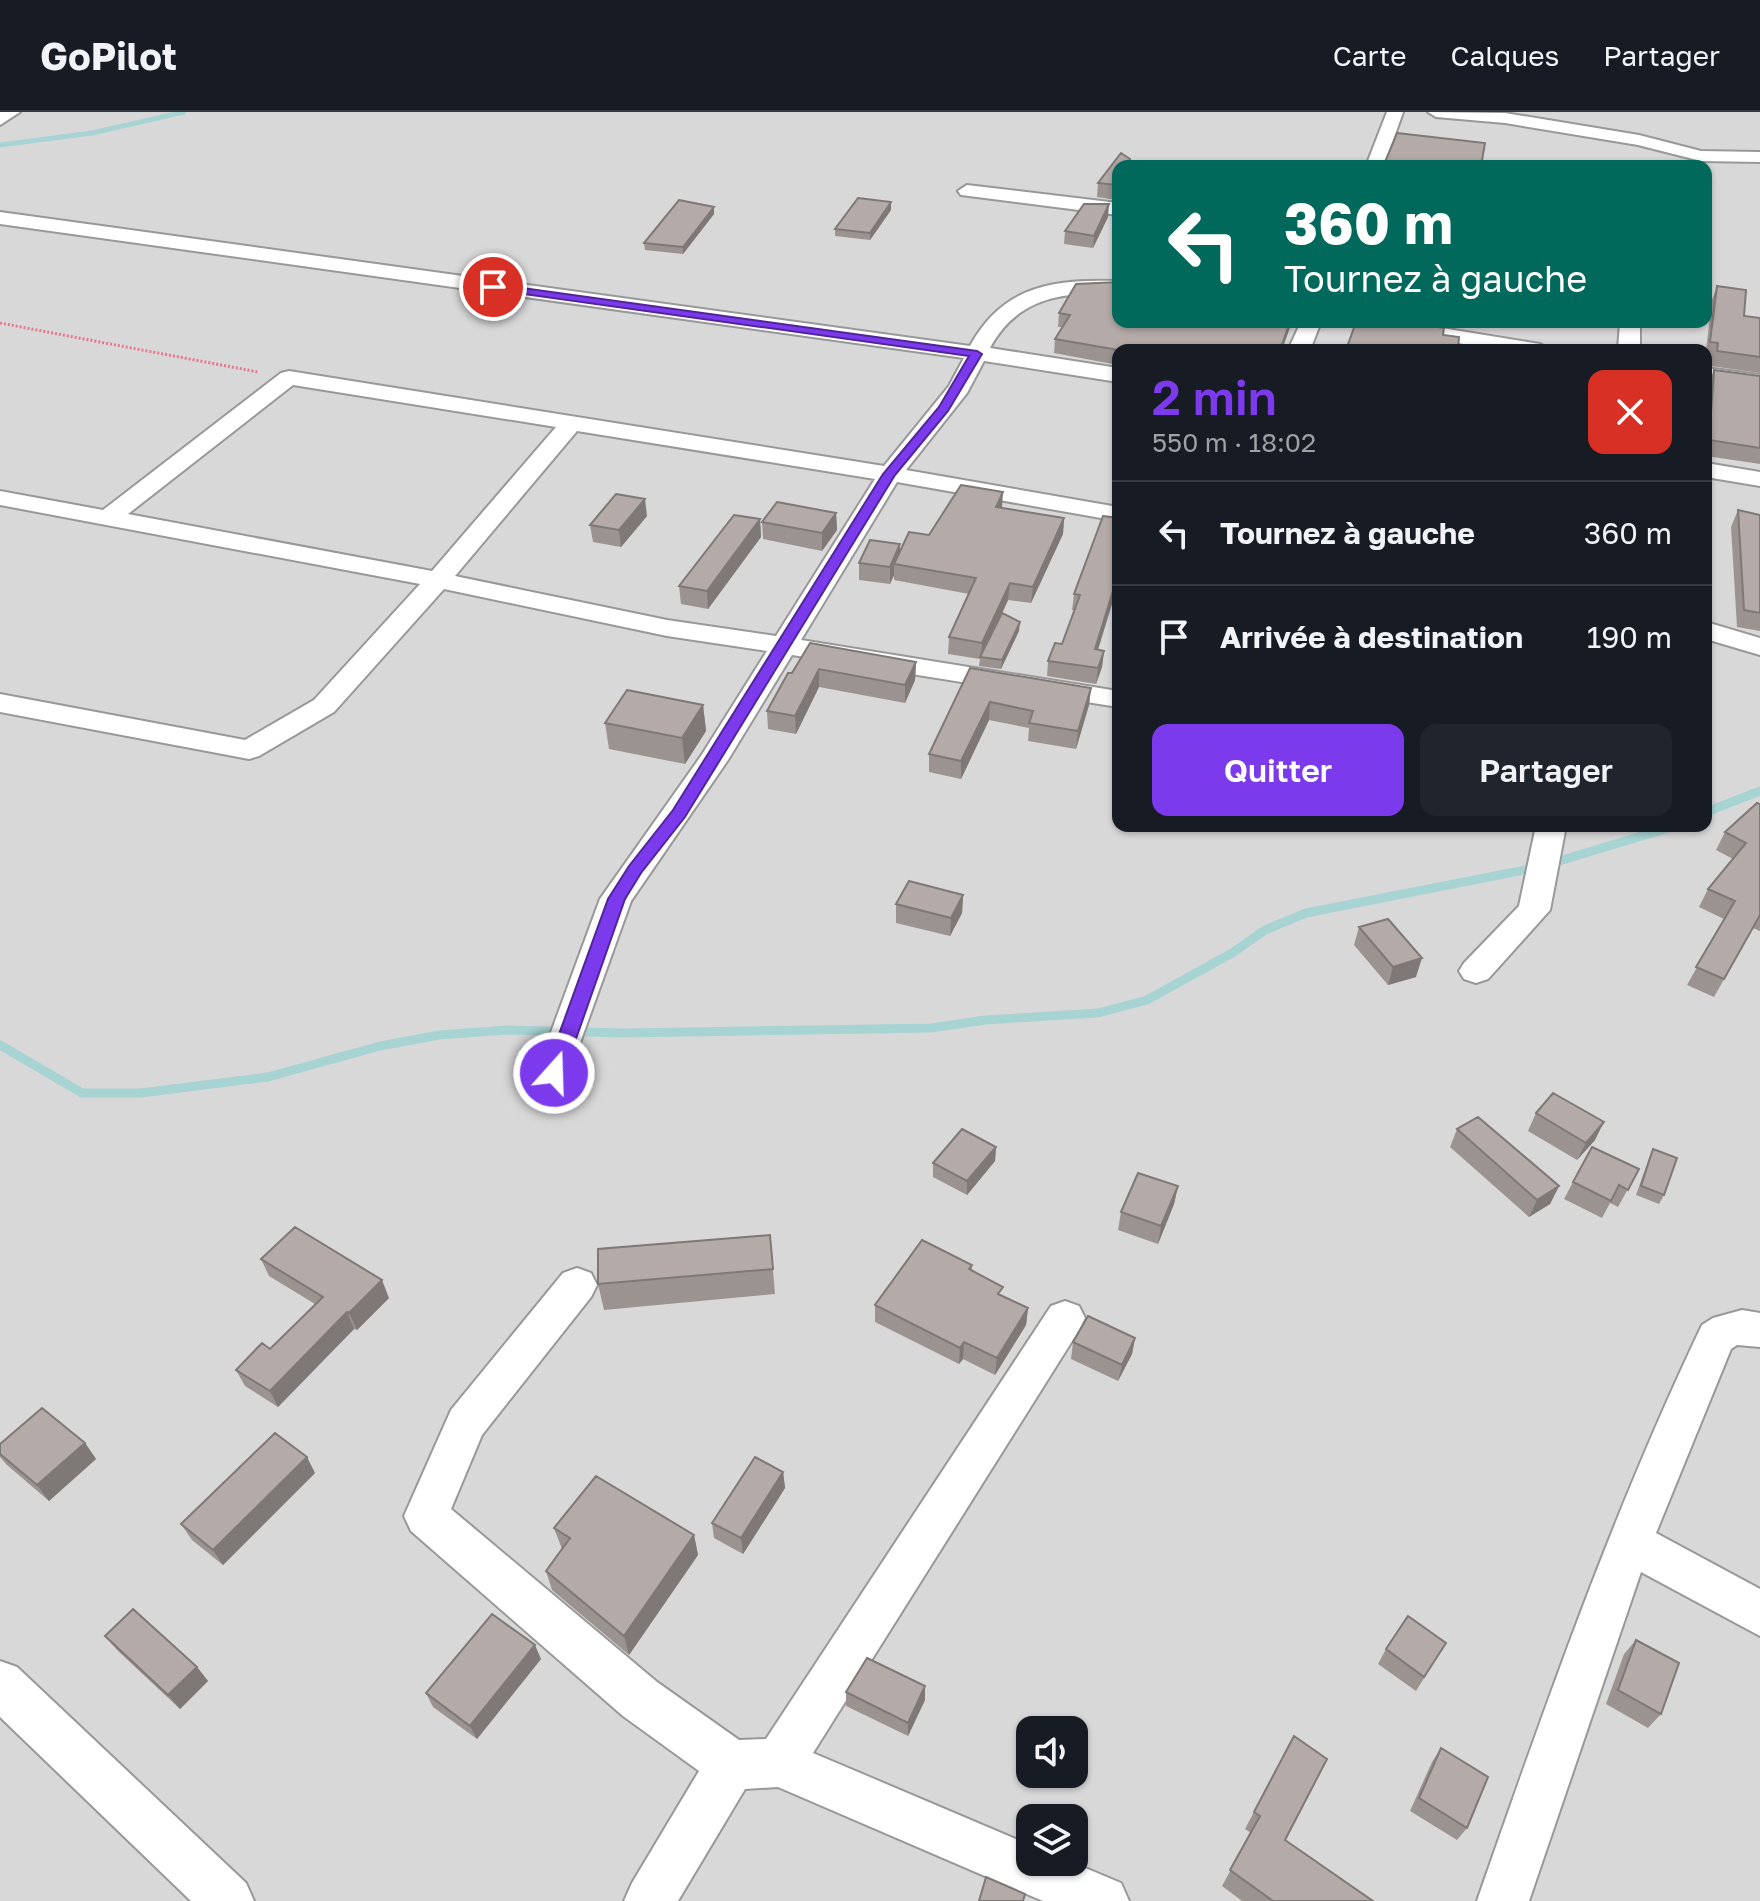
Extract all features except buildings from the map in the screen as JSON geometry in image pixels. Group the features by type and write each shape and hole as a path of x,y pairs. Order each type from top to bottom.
{"street":[{"path":"0,120 12,112"},
{"path":"1377,160 1395,112"},
{"path":"1436,112 1505,118 1639,140 1701,156 1760,157"},
{"path":"967,191 1112,208"},
{"path":"0,218 1112,374"},
{"path":"554,1073 616,899 679,813 890,474 944,408 991,327 1012,306 1065,288 1112,287"},
{"path":"1403,328 1503,344"},
{"path":"1712,376 1760,382"},
{"path":"107,519 289,378 890,474 1112,513"},
{"path":"0,703 249,750 324,706 437,581 570,425"},
{"path":"1712,471 1760,479"},
{"path":"0,498 667,628 945,669 1112,698"},
{"path":"1712,632 1760,647"},
{"path":"1476,971 1534,910 1550,832"},
{"path":"577,1285 466,1423 426,1516 640,1699 755,1764 1103,1901"},
{"path":"650,1901 704,1806 755,1764 1065,1318"},
{"path":"1503,1901 1553,1753 1676,1424 1716,1337 1728,1328 1741,1326 1760,1330"},
{"path":"1631,1543 1760,1614"},
{"path":"0,1684 228,1901"}],"path":[{"path":"0,323 289,378"}],"shaded area":[{"path":"0,112 1760,112 1760,1901 0,1901"}],"waterway":[{"path":"0,145 92,133 184,112"},
{"path":"1712,810 1760,791"},
{"path":"1549,864 1655,832"},
{"path":"0,1045 82,1093 141,1093 268,1077 380,1046 439,1035 507,1030 623,1033 931,1028 985,1020 1098,1013 1147,1000 1232,953 1265,930 1306,913 1535,868"}],"route":[{"path":"493,287 977,354 959,388 890,474 679,813 616,899 554,1073"}]}
